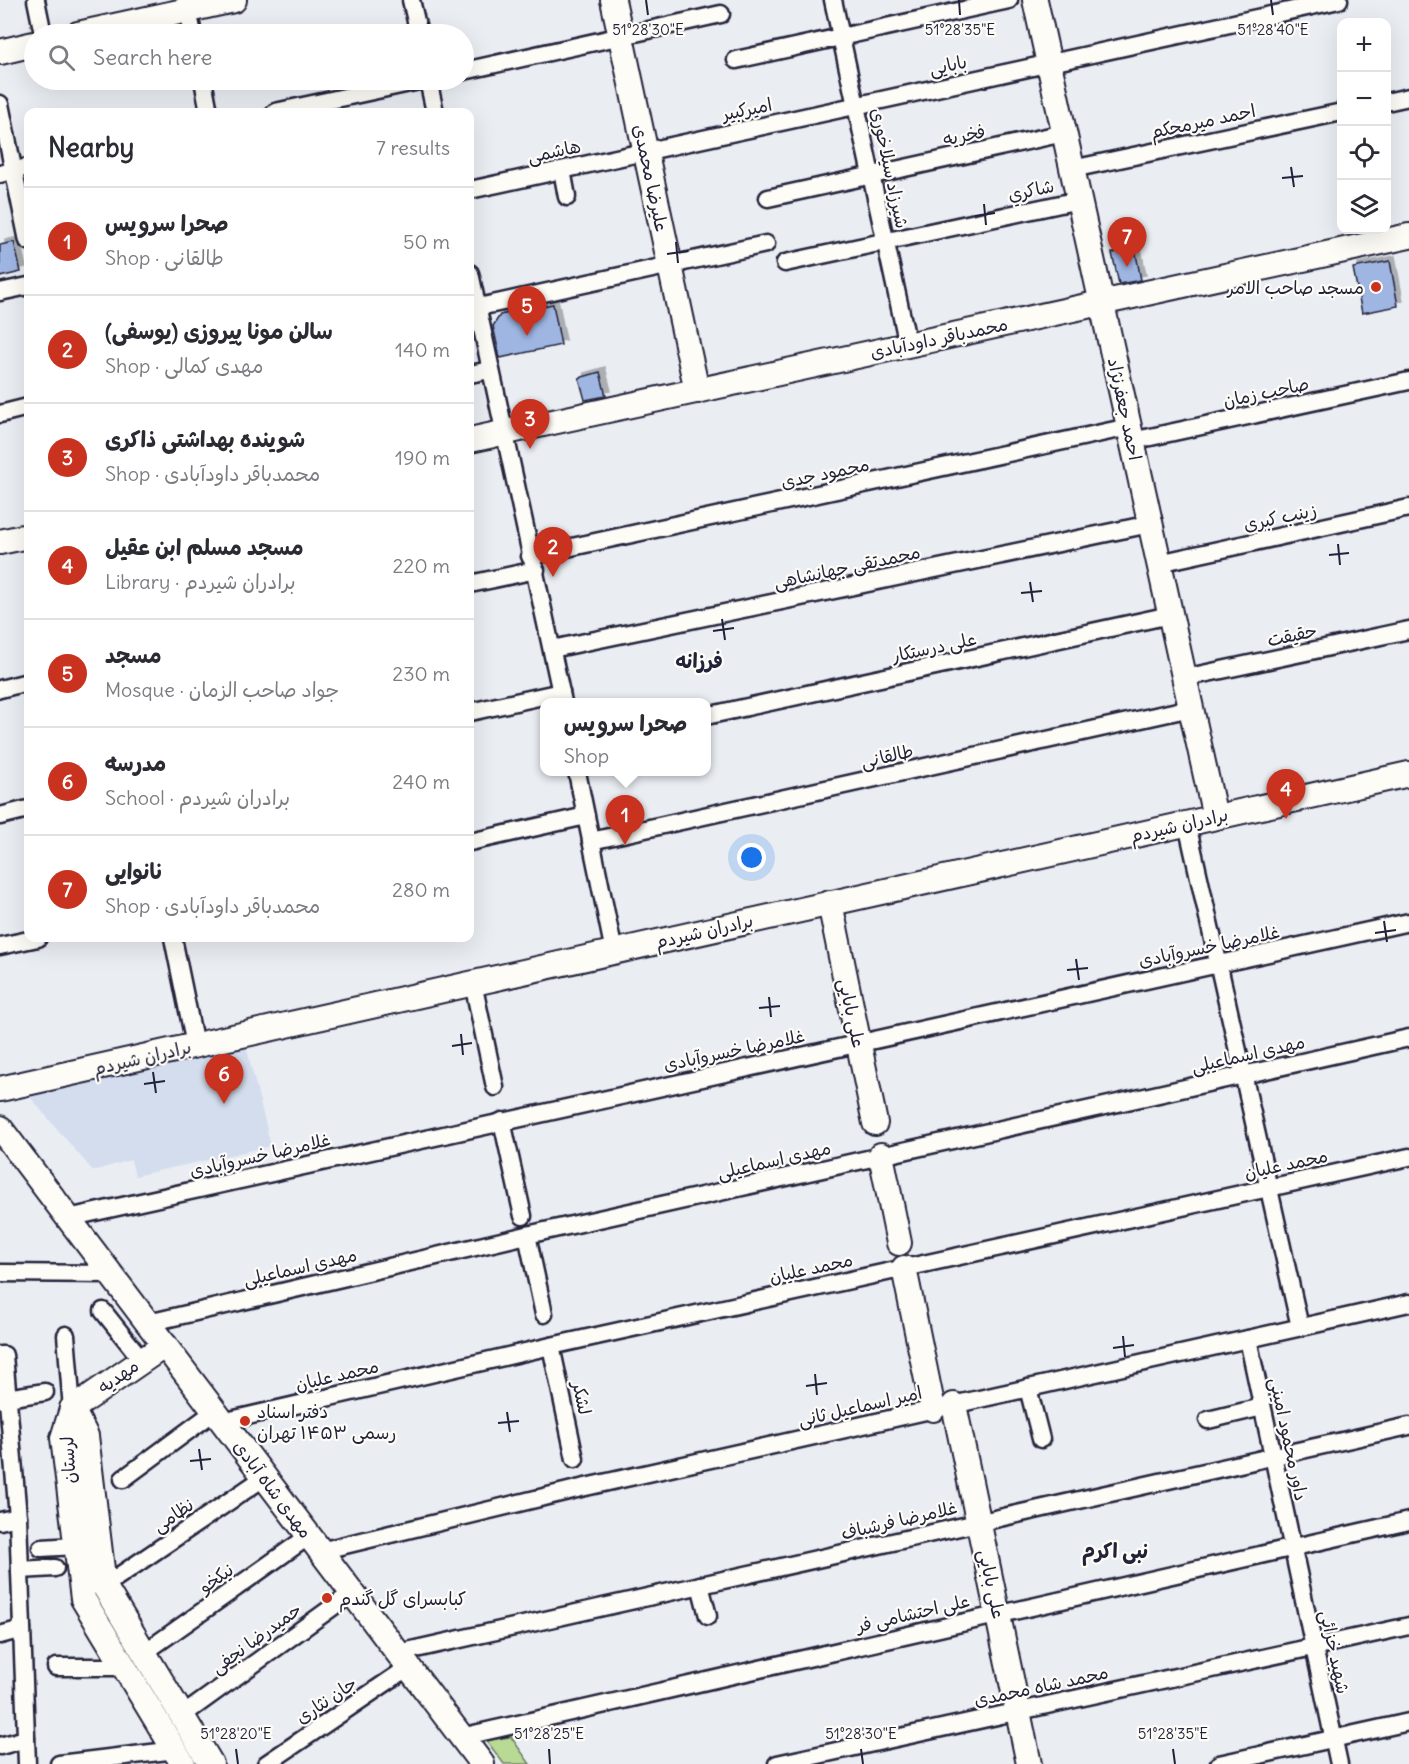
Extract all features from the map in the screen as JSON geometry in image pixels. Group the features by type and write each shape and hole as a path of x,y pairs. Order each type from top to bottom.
{"street":[{"path":"36,0 41,24"},
{"path":"116,24 187,5 234,0"},
{"path":"411,0 417,24"},
{"name":"علیرضا محمدی","path":"613,0 697,391"},
{"name":"شیرزاد سیلاخوری","path":"833,0 908,345"},
{"path":"736,60 1009,0"},
{"name":"احمد جعفرنژاد","path":"1035,0 1215,817"},
{"name":"بابایی","path":"856,105 1339,0"},
{"path":"187,5 191,24"},
{"path":"474,69 721,14"},
{"path":"0,52 24,46"},
{"path":"204,90 208,108"},
{"path":"294,108 379,90"},
{"path":"429,90 434,108"},
{"path":"1391,101 1409,97"},
{"path":"0,104 24,222"},
{"name":"امیرکبیر","path":"646,151 856,105"},
{"name":"احمد میرمحکم","path":"1072,169 1337,113"},
{"name":"فخریه","path":"768,198 1064,133"},
{"name":"هاشمی","path":"474,189 646,151"},
{"path":"562,170 567,197"},
{"name":"شاكري","path":"785,263 1079,200"},
{"name":"محمدباقر داودآبادی","path":"474,439 1409,236"},
{"path":"474,308 766,244"},
{"path":"0,292 24,287"},
{"path":"474,312 490,370 562,697"},
{"path":"474,373 490,370"},
{"name":"صاحب زمان","path":"1130,434 1409,381"},
{"path":"0,414 24,408"},
{"name":"محمود جدی","path":"474,583 533,563 1130,434"},
{"name":"زینب کبری","path":"1159,563 1409,508"},
{"name":"محمدتقی جهانشاهی","path":"552,649 1150,524"},
{"path":"0,542 24,537"},
{"name":"علی درستکار","path":"711,715 1170,615"},
{"name":"حقیقت","path":"1184,678 1409,630"},
{"path":"0,689 24,683"},
{"path":"474,711 540,701"},
{"name":"طالقانی","path":"591,842 1191,708"},
{"name":"برادران شیردم","path":"0,1089 1409,774"},
{"path":"578,776 614,952"},
{"path":"0,816 24,810"},
{"path":"474,841 586,816"},
{"path":"1187,824 1300,1327"},
{"name":"علی بابایی","path":"830,903 875,1123"},
{"name":"غلامرضا خسروآبادی","path":"68,1218 1409,922"},
{"path":"0,946 24,941"},
{"path":"174,942 195,1045"},
{"path":"473,983 495,1087"},
{"name":"مهدی اسماعیلی","path":"148,1323 527,1235 1409,1038"},
{"path":"502,1121 523,1216"},
{"name":"مهدی شاه آبادی","path":"0,1128 8,1150 68,1218 111,1274 461,1737 475,1762"},
{"path":"881,1155 899,1243"},
{"name":"محمد علیان","path":"219,1417 1409,1157"},
{"path":"527,1235 544,1314"},
{"name":"علی بابایی","path":"904,1268 979,1522 1029,1764"},
{"path":"0,1273 111,1274"},
{"name":"امیر اسماعیل ثانی","path":"315,1543 581,1488 1409,1303"},
{"path":"103,1311 142,1360"},
{"path":"66,1335 72,1409"},
{"name":"داور محمود امینی","path":"1248,1339 1293,1548"},
{"name":"مهدیه","path":"72,1409 165,1345"},
{"name":"لشكر","path":"551,1346 575,1459"},
{"path":"2,1355 4,1398 18,1516 27,1764"},
{"path":"1028,1388 1041,1439"},
{"path":"4,1398 45,1392"},
{"path":"1208,1420 1262,1407"},
{"name":"لرستان","path":"72,1409 63,1438 83,1599 164,1729 185,1751 211,1764"},
{"name":"لرستان","path":"72,1409 86,1436 104,1586 183,1715 185,1751"},
{"path":"123,1479 219,1417"},
{"name":"غلامرضا فرشباف","path":"403,1660 700,1585 1409,1426"},
{"name":"نظامی","path":"104,1586 265,1477"},
{"path":"0,1521 18,1516"},
{"name":"علی احتشامی فر","path":"461,1737 1409,1521"},
{"name":"نیکخو","path":"145,1652 315,1543"},
{"path":"41,1548 76,1546"},
{"name":"شهید خزائی","path":"1293,1548 1339,1764"},
{"path":"20,1570 55,1568"},
{"path":"700,1585 708,1616"},
{"path":"83,1599 104,1586"},
{"name":"حمیدرضا نجفی","path":"183,1715 352,1593"},
{"name":"محمد شاه محمدی","path":"777,1764 1409,1626"},
{"path":"0,1635 22,1629"},
{"name":"جان نثاری","path":"266,1764 403,1660"},
{"path":"56,1667 125,1667"},
{"path":"164,1729 183,1715"},
{"path":"1220,1764 1409,1722"},
{"path":"0,1746 26,1739"},
{"path":"59,1764 185,1751"}],"shaded area":[{"path":"246,1046 271,1146 135,1176 131,1160 93,1171 29,1096"}],"green space":[{"path":"511,1737 530,1764 504,1764 486,1740"}],"building":[{"path":"14,242 21,272 0,277 0,245"},
{"path":"1135,249 1141,280 1119,284 1112,253"},
{"name":"مسجد صاحب الامر","path":"1390,261 1398,306 1362,313 1353,268"},
{"path":"553,304 561,345 500,358 493,326 500,315"},
{"path":"600,372 606,396 585,400 579,378"}],"place":[{"name":"نانوایی","path":"1127,267"},
{"name":"مسجد صاحب الامر","path":"1376,287"},
{"name":"مسجد","path":"527,336"},
{"name":"شوینده بهداشتی ذاکری","path":"530,449"},
{"name":"سالن مونا پیروزی (یوسفی)","path":"553,577"},
{"name":"مسجد مسلم ابن عقیل","path":"1286,819"},
{"name":"صحرا سرویس","path":"625,845"},
{"name":"مدرسه","path":"224,1104"},
{"name":"دفتر اسناد رسمی ۱۴۵۳ تهران","path":"245,1421"},
{"name":"کبابسرای گل گندم","path":"327,1598"}],"district":[{"name":"فرزانه","path":"699,660"},
{"name":"نبی اکرم","path":"1115,1550"}]}
